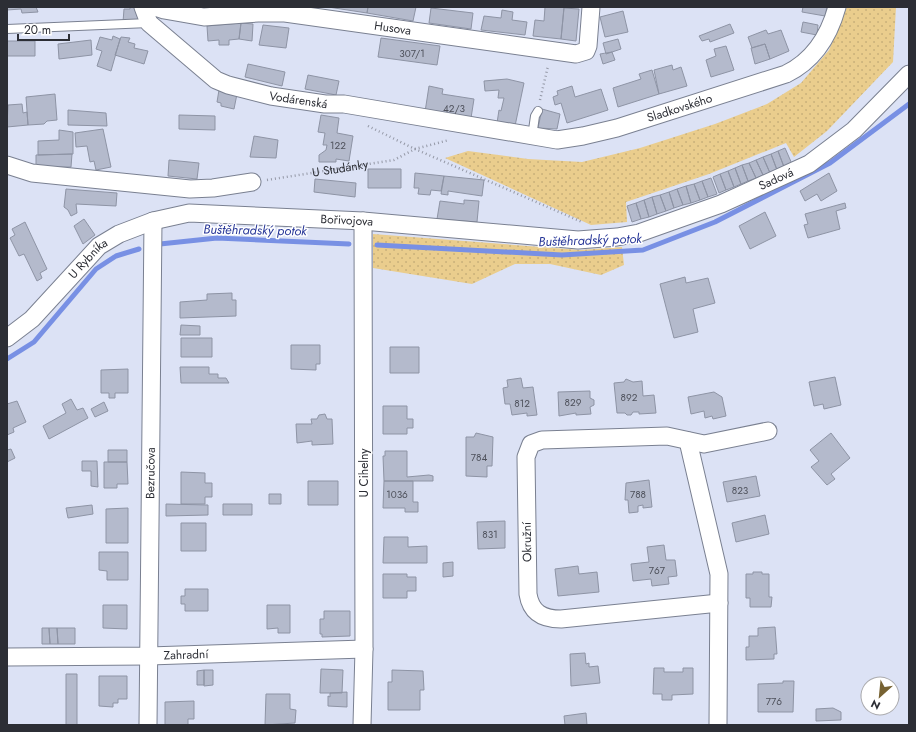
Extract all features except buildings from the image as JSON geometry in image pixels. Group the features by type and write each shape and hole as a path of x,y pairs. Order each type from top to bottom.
{"street":[{"path":"144,7 146,19 149,23"},
{"name":"Husova","path":"155,7 204,17 286,10 551,52 576,54 586,51 588,46 591,7"},
{"name":"Sladkovského","path":"485,128 557,140 583,136 617,128 786,74 797,69 818,49 832,22 837,7"},
{"name":"Vodárenská","path":"149,23 216,80 228,85 281,98 325,104 344,104 485,128"},
{"name":"Sadová","path":"617,237 638,233 721,204 809,164 854,130 909,74"},
{"path":"7,165 32,173 190,189 213,188 252,182"},
{"path":"189,213 190,189"},
{"name":"Bořivojova","path":"189,213 363,221 578,240 617,237"},
{"name":"U Rybníka","path":"7,338 32,319 99,246 119,234 153,221 189,213"},
{"name":"Bezručova","path":"148,725 153,221"},
{"name":"U Cihelny","path":"362,725 364,648 363,221"},
{"name":"Okružní","path":"719,603 561,619 540,615 531,607 529,601 526,457 531,444 536,441 667,436 704,444 768,431"},
{"path":"688,441 719,574 718,725"},
{"name":"Zahradní","path":"7,657 149,656 364,648"}],"lane":[{"path":"7,29 149,23"},
{"path":"532,137 535,116 538,111"}],"path":[{"path":"538,111 551,52"},
{"name":"U Studánky","path":"252,182 394,160 415,149 451,139"},
{"path":"415,149 588,225"}],"shaded area":[{"path":"847,7 896,7 893,62 827,131 794,157 786,143 709,174 626,202 627,222 591,225 445,158 468,151 528,159 582,162 640,148 715,124 767,104 801,83 829,50"},
{"path":"373,234 580,250 622,247 624,265 601,275 550,264 515,264 472,284 373,268"}],"waterway":[{"name":"Buštěhradský potok","path":"377,245 562,255 643,250 715,222 830,163 909,104"},
{"name":"Buštěhradský potok","path":"160,244 217,238 349,244"},
{"name":"Buštěhradský potok","path":"7,359 34,342 96,269 116,256 139,249"}]}
